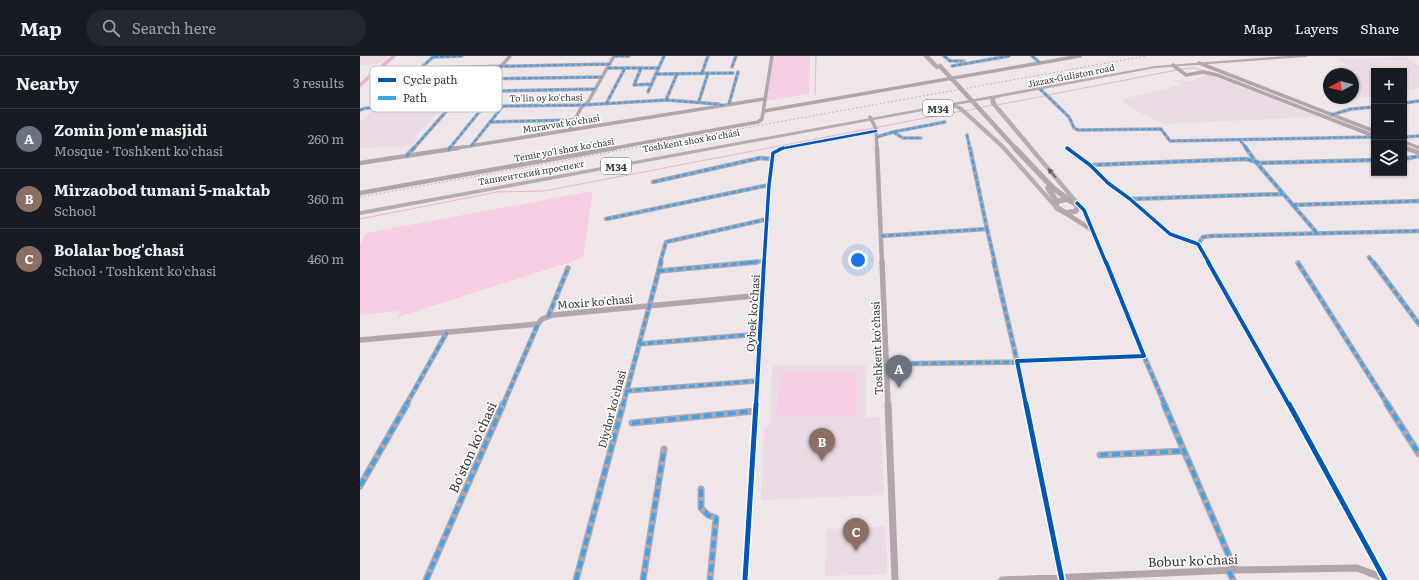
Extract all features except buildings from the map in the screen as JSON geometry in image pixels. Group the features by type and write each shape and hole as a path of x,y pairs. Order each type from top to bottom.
{"highway":[{"name":"Jizzax-Guliston road","path":"1007,93 1160,64 1270,56"},
{"name":"Jizzax-Guliston road","path":"1007,93 1040,89 1173,65 1306,56"},
{"name":"Toshkent shox ko'chasi","path":"873,125 948,106 994,102 1007,93"},
{"name":"Toshkent shox ko'chasi","path":"360,209 873,125 1007,93"},
{"path":"994,102 1076,203"},
{"path":"948,106 963,111 1002,146 1056,204"},
{"name":"Ташкентский проспект","path":"360,213 873,125"}],"main road":[{"path":"926,56 938,67 1053,188 1069,200 1076,203 1078,208 1076,211 1064,212 1056,204 1049,189 983,115"},
{"path":"930,56 938,67"},
{"path":"1056,204 1061,200 1069,200"}],"street":[{"path":"423,66 434,56 462,56"},
{"path":"500,66 510,56"},
{"path":"569,130 573,120 588,102 614,56 629,56"},
{"path":"648,92 664,56"},
{"path":"702,73 708,56"},
{"path":"732,67 736,56"},
{"path":"772,56 764,99 764,111 1080,56"},
{"path":"944,56 950,61 990,56"},
{"path":"952,66 1009,56"},
{"path":"1032,56 1040,63"},
{"path":"977,57 983,60"},
{"path":"1199,63 1331,115 1371,129"},
{"path":"1173,65 1186,75 1209,73 1371,136"},
{"path":"500,66 609,66 625,68 658,68"},
{"path":"606,104 625,68"},
{"path":"641,68 634,85 652,84"},
{"path":"729,104 738,72"},
{"path":"698,102 708,73"},
{"path":"657,74 733,73"},
{"path":"666,100 677,74"},
{"path":"502,79 602,77"},
{"path":"502,91 596,89"},
{"path":"1040,89 1048,95 1049,98 1069,117 1073,128 1076,130 1161,129 1170,141 1371,137"},
{"name":"Muravvat ko'chasi","path":"360,163 406,157 764,99"},
{"name":"To'lin oy ko'chasi","path":"503,106 584,105 666,100 724,105"},
{"path":"1407,103 1419,101"},
{"path":"1331,115 1346,110 1371,107"},
{"name":"To'lin oy ko'chasi","path":"360,110 370,108"},
{"name":"Temir yo'l shox ko'chasi","path":"360,193 758,122 762,119 764,111"},
{"path":"406,157 446,112"},
{"path":"448,150 479,112"},
{"path":"471,146 498,112"},
{"path":"490,122 573,120"},
{"path":"877,137 893,132 945,122"},
{"path":"653,182 760,158 773,158 774,152 780,148 873,125"},
{"name":"Toshkent ko'chasi","path":"873,125 877,137 895,580"},
{"path":"893,132 900,138 921,138"},
{"path":"967,135 1017,362 1061,579"},
{"path":"1407,137 1419,136"},
{"path":"1240,140 1256,160 1255,162 1317,233"},
{"path":"1407,143 1419,148"},
{"path":"1067,148 1090,164 1108,183 1130,199 1170,234 1198,244 1372,553 1385,579"},
{"path":"1407,148 1419,154 1416,158 1407,159"},
{"name":"Oybek ko’chasi","path":"745,580 769,186 773,158"},
{"path":"1090,164 1246,159 1255,162 1371,160"},
{"path":"606,220 769,186"},
{"path":"1130,199 1283,194"},
{"path":"1292,205 1419,201"},
{"path":"1076,203 1084,210 1184,451 1232,571 1233,580"},
{"path":"1064,212 1092,230"},
{"name":"Diydor ko'chasi","path":"576,580 666,242 768,219"},
{"path":"881,236 988,229"},
{"path":"1198,244 1203,237 1211,236 1419,231"},
{"path":"1369,257 1419,324"},
{"path":"659,271 765,261"},
{"path":"1298,263 1419,454"},
{"path":"548,317 568,268"},
{"name":"Moxir ko'chasi","path":"360,340 538,324 542,319 553,315 762,295"},
{"name":"Bo'ston ko'chasi","path":"426,580 538,324"},
{"path":"360,486 447,332"},
{"path":"639,344 760,334"},
{"path":"886,364 1017,362 1144,356"},
{"path":"626,391 757,381"},
{"path":"632,422 755,411"},
{"path":"643,580 664,448"},
{"path":"1100,455 1184,451"},
{"path":"701,489 701,508 716,518 710,580"},
{"name":"Bobur ko'chasi","path":"1002,580 1061,579 1232,571 1357,568 1385,579"}],"shaded area":[{"path":"360,56 388,56 378,64 360,65"},
{"path":"774,56 810,56 809,94 767,101"},
{"path":"1405,57 1419,66 1419,88 1407,90 1407,68 1371,68 1371,96 1359,98 1359,68 1352,68 1338,59"},
{"path":"1207,74 1316,116 1163,124 1128,106 1122,99 1181,85 1174,80 1191,81"},
{"path":"370,112 438,112 415,137 417,138 410,146 360,148 360,122"},
{"path":"593,191 583,258 398,317 401,311 360,315 360,244 366,233"},
{"path":"772,365 866,365 866,417 880,417 884,495 761,500 764,426 770,425"},
{"path":"857,371 857,415 776,417 781,373"},
{"path":"886,526 887,574 825,576 827,529"}],"waterway":[{"path":"382,66 394,56"},
{"path":"815,95 816,56"},
{"path":"1182,69 1194,68 1214,73"},
{"path":"1048,95 1177,70"},
{"path":"360,85 370,76"},
{"path":"997,105 1044,96"},
{"path":"966,111 993,105"},
{"path":"360,219 497,192 544,191 962,111"},
{"path":"1316,112 1371,133"}],"railway":[{"path":"360,197 1146,56"}],"marked path":[{"path":"423,66 434,56"},
{"path":"434,57 462,56"},
{"path":"614,56 629,56"},
{"path":"648,92 664,56"},
{"path":"702,73 708,56"},
{"path":"732,67 736,56"},
{"path":"944,56 950,61 962,61"},
{"path":"952,66 1009,56"},
{"path":"1032,56 1040,63"},
{"path":"502,66 610,64"},
{"path":"608,68 658,68"},
{"path":"606,104 625,68"},
{"path":"641,68 634,85 652,84"},
{"path":"729,104 738,72"},
{"path":"699,101 708,73"},
{"path":"657,74 733,73"},
{"path":"666,100 677,74"},
{"path":"502,79 602,77"},
{"path":"502,91 596,89"},
{"path":"1040,89 1069,117 1074,128 1078,130 1161,129 1170,141 1371,137"},
{"path":"502,106 583,105 666,100 724,105"},
{"path":"1407,103 1419,101"},
{"path":"1331,115 1351,109 1371,107"},
{"path":"360,110 370,108"},
{"path":"406,157 446,112"},
{"path":"448,150 479,112"},
{"path":"471,146 498,112"},
{"path":"490,122 573,120"},
{"path":"877,137 893,132 945,122"},
{"path":"893,132 903,138 921,138"},
{"path":"881,236 987,229 967,135"},
{"path":"1407,137 1419,136"},
{"path":"1240,140 1256,160 1255,161 1317,233"},
{"path":"1407,159 1416,158 1419,156"},
{"path":"653,182 760,158 773,159"},
{"path":"1090,165 1246,159 1260,163 1371,160"},
{"path":"606,219 769,185"},
{"path":"1130,199 1283,194"},
{"path":"1292,205 1419,201"},
{"path":"576,580 666,242 768,219"},
{"path":"987,229 1017,361"},
{"path":"1198,244 1203,237 1211,236 1419,231"},
{"path":"1369,257 1419,324"},
{"path":"659,271 765,261"},
{"path":"1298,263 1419,454"},
{"path":"548,317 568,268"},
{"path":"426,580 538,324"},
{"path":"360,486 447,332"},
{"path":"639,344 760,334"},
{"path":"1144,356 1235,570"},
{"path":"886,364 1017,362"},
{"path":"626,391 757,381"},
{"path":"632,423 755,411"},
{"path":"643,580 664,449"},
{"path":"1100,455 1184,451"},
{"path":"701,489 701,508 708,515 716,518 710,580"},
{"path":"1229,571 1233,580"}],"cycle path":[{"path":"745,580 769,185 773,153 780,148 876,131"},
{"path":"1067,148 1090,165 1108,183 1130,199 1170,234 1198,244 1328,473 1385,580"},
{"path":"1062,580 1017,361 1144,356 1093,230 1084,210 1077,203"}],"place":[{"name":"Zomin jom'e masjidi","path":"899,388"},
{"name":"Mirzaobod tumani 5-maktab","path":"822,461"},
{"name":"Bolalar bog'chasi","path":"856,551"}]}
